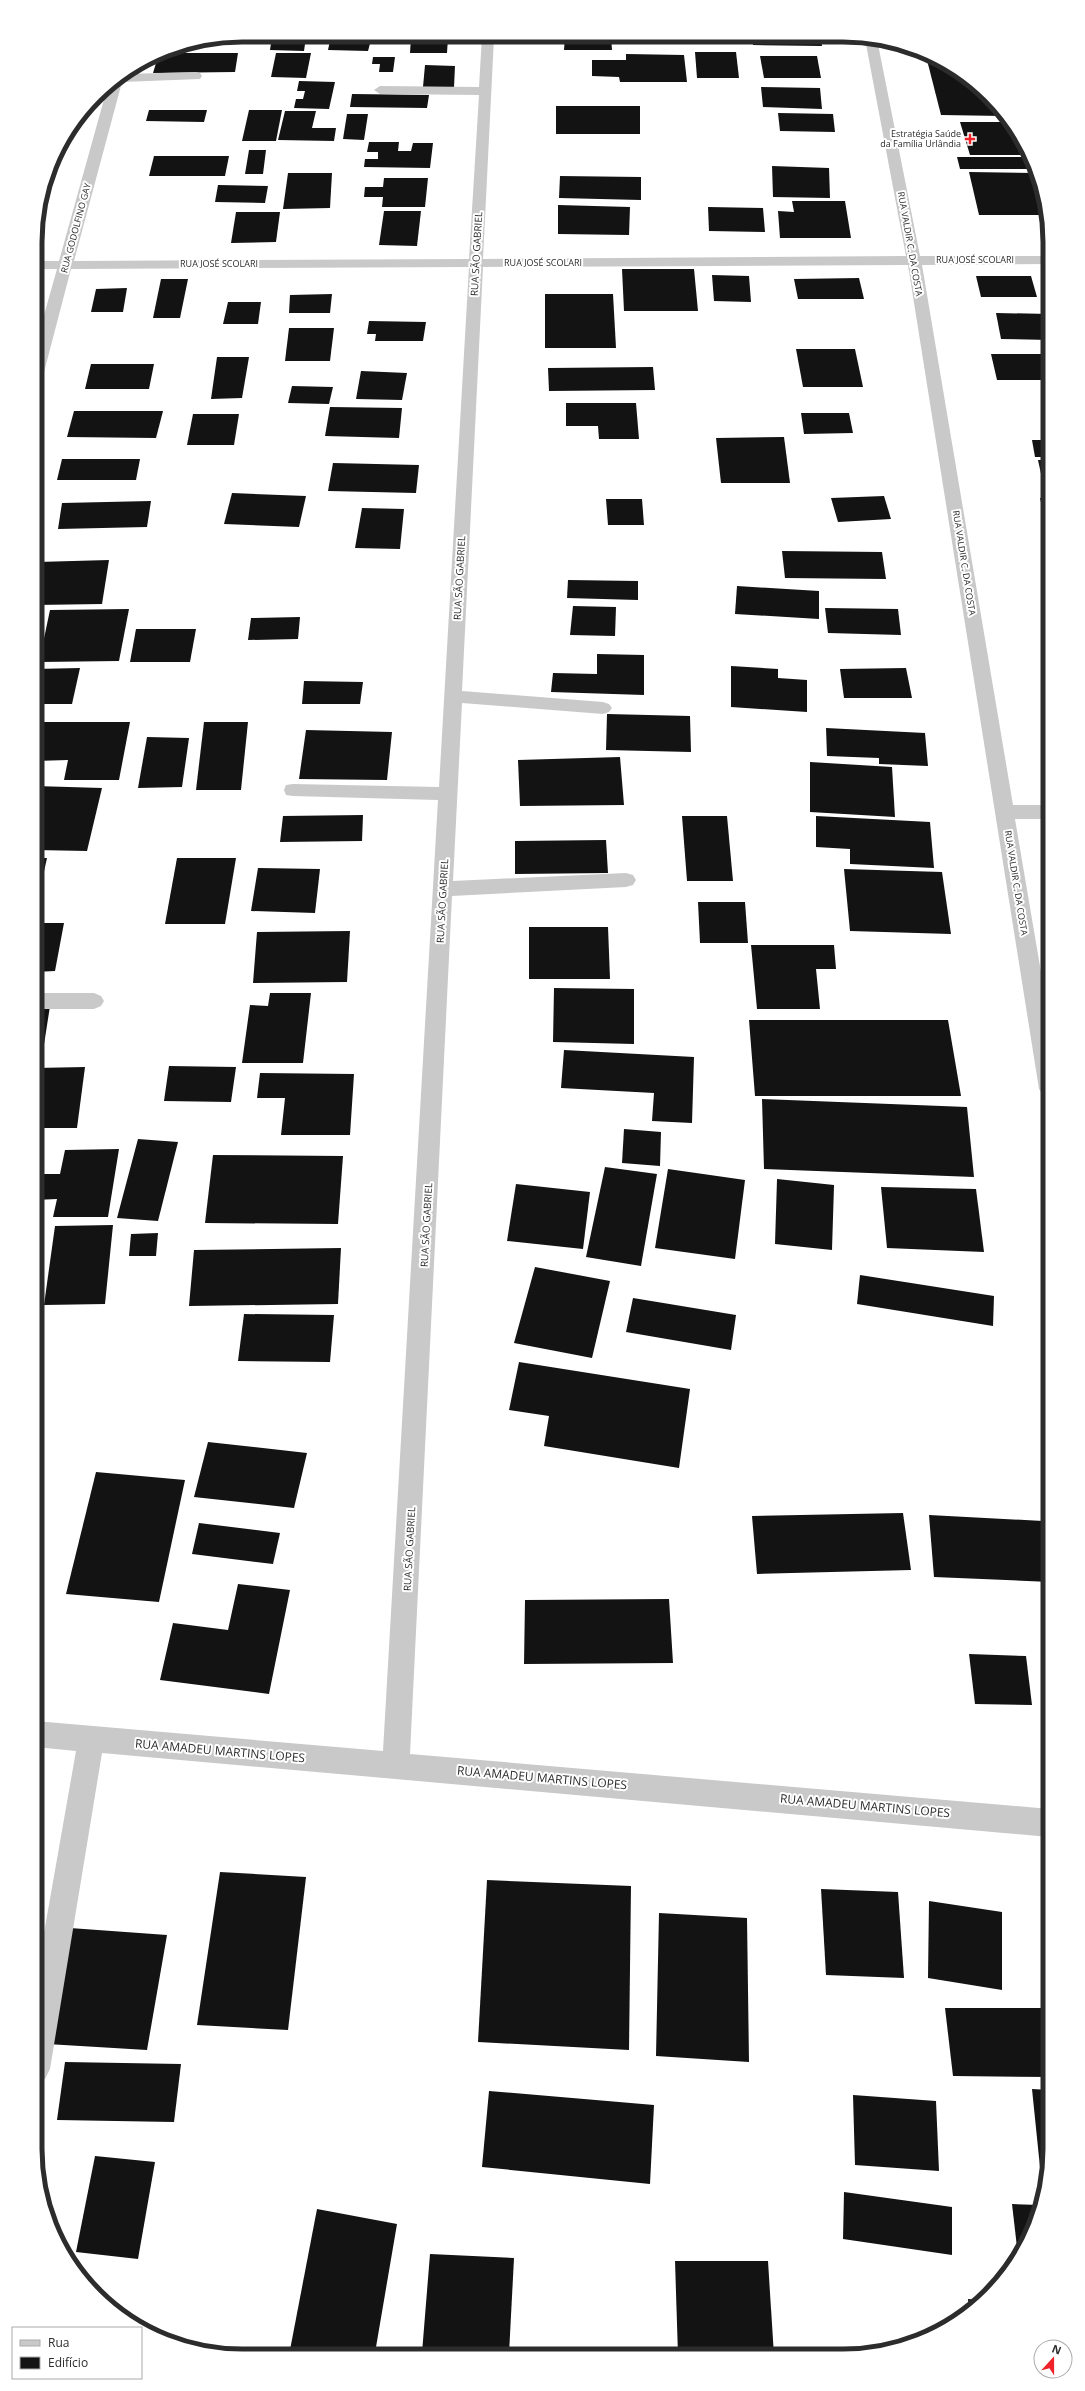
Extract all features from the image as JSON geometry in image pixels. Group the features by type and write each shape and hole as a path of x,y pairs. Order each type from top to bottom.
{"street":[{"name":"RUA SÃO GABRIEL","path":"396,1766 488,42"},
{"name":"RUA VALDIR C. DA COSTA","path":"872,44 914,261 1043,1046"},
{"path":"128,78 196,76"},
{"name":"RUA GODOLFINO GAY","path":"42,351 114,89"},
{"path":"380,90 485,91"},
{"name":"RUA JOSÉ SCOLARI","path":"42,265 1043,260"},
{"path":"453,696 603,708"},
{"path":"293,790 448,794"},
{"path":"1005,812 1043,812"},
{"path":"443,889 626,880"},
{"path":"42,1001 94,1001"},
{"name":"RUA AMADEU MARTINS LOPES","path":"42,1735 1043,1822"},
{"path":"42,2027 91,1739"}],"building":[{"path":"271,42 305,42 304,51 270,50"},
{"path":"330,42 370,42 368,51 328,50"},
{"path":"411,42 448,42 447,53 410,53"},
{"path":"565,42 611,42 612,50 564,50"},
{"path":"753,42 821,42 822,46 753,45"},
{"path":"695,52 736,52 739,78 697,78"},
{"path":"178,53 238,53 235,72 153,73 156,62"},
{"path":"276,53 311,53 306,78 271,77"},
{"path":"626,54 684,55 687,82 620,82 619,77 592,76 592,60 626,60"},
{"path":"760,56 817,56 821,78 764,78"},
{"path":"373,57 395,57 393,72 379,72 380,64 372,64"},
{"path":"927,61 965,83 998,116 941,115"},
{"path":"425,65 455,66 454,87 423,87"},
{"path":"299,81 335,82 329,109 294,108 296,99 303,99 305,91 297,91"},
{"path":"761,87 820,88 822,109 763,107"},
{"path":"352,94 429,95 427,108 350,107"},
{"path":"556,106 640,106 640,134 556,134"},
{"path":"149,110 207,110 204,122 146,121"},
{"path":"249,110 282,110 276,141 242,141"},
{"path":"285,111 316,111 312,128 336,128 334,141 278,140"},
{"path":"778,113 833,114 835,132 780,131"},
{"path":"347,114 368,114 364,140 343,139"},
{"path":"960,122 1003,122 1022,155 970,155"},
{"path":"369,142 399,142 398,151 411,151 413,143 433,143 430,168 364,167 365,159 378,159 378,152 367,152"},
{"path":"249,150 266,150 263,174 245,174"},
{"path":"154,156 229,156 225,176 149,176"},
{"path":"957,157 1024,157 1029,169 960,169"},
{"path":"772,166 829,168 830,198 773,197"},
{"path":"969,172 1030,173 1036,190 1041,215 979,215"},
{"path":"288,173 332,173 330,208 283,209"},
{"path":"560,176 641,177 641,200 559,198"},
{"path":"384,178 428,178 425,207 382,207 383,197 364,197 365,187 383,187"},
{"path":"218,185 268,186 265,203 215,202"},
{"path":"792,201 845,201 851,238 780,238 778,211 794,212"},
{"path":"558,205 630,207 629,235 558,234"},
{"path":"708,207 763,208 765,232 709,231"},
{"path":"384,211 421,211 417,246 379,245"},
{"path":"236,212 280,212 276,242 231,243"},
{"path":"622,269 694,269 698,311 624,311"},
{"path":"712,275 749,276 751,302 714,301"},
{"path":"976,276 1031,276 1037,297 981,297"},
{"path":"859,278 864,299 798,299 794,279"},
{"path":"161,279 188,279 180,318 153,318"},
{"path":"127,288 123,312 91,312 96,289"},
{"path":"332,294 330,313 289,313 290,295"},
{"path":"545,294 613,294 616,348 545,348"},
{"path":"228,302 261,302 258,324 223,324"},
{"path":"996,313 1043,314 1043,340 1001,339"},
{"path":"369,321 426,322 423,341 375,341 376,334 367,334"},
{"path":"289,328 334,328 330,361 285,361"},
{"path":"796,349 855,349 863,387 803,387"},
{"path":"991,354 1043,354 1043,380 997,380"},
{"path":"217,357 249,357 242,398 211,399"},
{"path":"91,364 154,364 149,389 85,389"},
{"path":"653,367 655,390 549,391 548,368"},
{"path":"361,371 407,373 402,400 356,399"},
{"path":"292,386 333,387 329,404 288,403"},
{"path":"566,403 636,403 639,439 599,439 598,426 566,426"},
{"path":"330,407 402,408 399,438 325,436"},
{"path":"74,411 163,411 156,438 67,437"},
{"path":"801,413 849,413 853,433 804,434"},
{"path":"193,414 239,414 234,445 187,445"},
{"path":"784,437 790,483 721,483 716,438"},
{"path":"1032,440 1043,440 1043,457 1035,457"},
{"path":"62,459 140,459 136,480 57,480"},
{"path":"1038,460 1043,460 1043,483"},
{"path":"333,463 419,465 416,493 328,491"},
{"path":"232,493 306,496 299,527 224,524"},
{"path":"884,496 891,519 838,522 831,498"},
{"path":"1040,498 1043,498 1043,511"},
{"path":"606,499 642,499 644,525 608,525"},
{"path":"151,501 147,527 58,529 62,503"},
{"path":"362,508 404,509 400,549 355,548"},
{"path":"782,551 882,552 886,579 785,578"},
{"path":"109,560 102,604 42,605 42,562"},
{"path":"568,580 638,581 638,600 567,598"},
{"path":"737,586 819,591 819,619 735,614"},
{"path":"573,606 616,607 615,636 570,635"},
{"path":"825,608 898,609 901,635 828,633"},
{"path":"129,609 119,661 42,662 42,648 50,610"},
{"path":"300,617 298,639 248,640 251,618"},
{"path":"136,629 196,629 190,662 130,662"},
{"path":"597,654 644,655 644,695 551,692 553,673 597,674"},
{"path":"731,666 778,669 778,678 807,680 807,712 731,707"},
{"path":"80,668 72,704 42,704 42,669"},
{"path":"906,668 912,698 844,698 840,669"},
{"path":"304,681 363,682 360,704 302,704"},
{"path":"607,714 690,716 691,752 606,750"},
{"path":"42,722 130,722 119,780 64,780 68,760 42,761"},
{"path":"204,722 248,722 241,790 196,790"},
{"path":"826,728 925,733 928,766 879,764 879,758 827,756"},
{"path":"306,730 392,732 387,780 299,779"},
{"path":"147,737 189,738 182,787 138,788"},
{"path":"620,757 624,805 520,806 518,760"},
{"path":"810,762 892,767 895,817 810,812"},
{"path":"42,786 102,788 87,851 42,850"},
{"path":"363,815 362,841 280,842 283,816"},
{"path":"682,816 727,816 733,881 687,881"},
{"path":"816,816 930,822 934,868 850,864 850,849 816,847"},
{"path":"606,840 608,873 515,874 515,841"},
{"path":"42,858 47,858 42,881"},
{"path":"177,858 236,858 225,924 165,924"},
{"path":"258,868 320,869 315,913 251,911"},
{"path":"844,869 942,872 951,934 850,931"},
{"path":"698,902 745,902 748,943 700,943"},
{"path":"42,923 64,923 55,971 42,972"},
{"path":"529,927 608,927 610,979 529,979"},
{"path":"350,931 347,982 253,983 257,932"},
{"path":"751,945 834,945 836,969 816,969 820,1009 757,1009"},
{"path":"554,988 634,989 634,1044 553,1042"},
{"path":"270,993 311,993 303,1063 242,1063 250,1005 268,1006"},
{"path":"42,1006 50,1006 43,1051"},
{"path":"749,1020 948,1020 961,1096 755,1096"},
{"path":"564,1050 694,1057 692,1123 652,1121 654,1093 561,1088"},
{"path":"169,1066 236,1067 231,1102 164,1101"},
{"path":"85,1067 77,1128 42,1128 42,1068"},
{"path":"260,1073 354,1074 350,1135 281,1135 285,1098 257,1098"},
{"path":"762,1099 967,1107 974,1177 764,1169"},
{"path":"624,1129 661,1132 660,1166 622,1163"},
{"path":"138,1139 178,1142 158,1221 117,1218"},
{"path":"119,1149 108,1217 53,1217 57,1199 42,1200 42,1174 60,1174 65,1150"},
{"path":"213,1155 343,1156 338,1224 205,1223"},
{"path":"605,1167 657,1174 641,1266 586,1257"},
{"path":"668,1169 745,1180 735,1259 655,1248"},
{"path":"777,1179 834,1185 832,1250 775,1244"},
{"path":"516,1184 590,1192 583,1249 507,1241"},
{"path":"881,1187 976,1189 984,1252 887,1248"},
{"path":"113,1225 105,1304 44,1305 55,1226"},
{"path":"158,1233 156,1256 129,1256 131,1234"},
{"path":"341,1248 338,1304 189,1306 194,1250"},
{"path":"535,1267 610,1281 592,1358 514,1343"},
{"path":"860,1275 994,1296 993,1326 857,1304"},
{"path":"633,1298 736,1315 731,1350 626,1332"},
{"path":"244,1314 334,1315 330,1362 238,1361"},
{"path":"519,1362 690,1389 679,1468 544,1446 549,1416 509,1410"},
{"path":"208,1442 307,1453 294,1508 194,1497"},
{"path":"96,1472 185,1480 159,1602 66,1594"},
{"path":"903,1513 911,1570 757,1574 752,1516"},
{"path":"929,1515 1043,1521 1043,1582 934,1577"},
{"path":"199,1523 280,1533 273,1564 192,1554"},
{"path":"238,1584 290,1590 269,1694 160,1680 173,1623 228,1630"},
{"path":"669,1599 673,1663 524,1664 525,1600"},
{"path":"969,1654 1026,1656 1032,1705 975,1704"},
{"path":"220,1872 306,1877 288,2030 197,2025"},
{"path":"487,1880 631,1886 629,2050 478,2042"},
{"path":"821,1889 898,1892 904,1978 826,1975"},
{"path":"929,1901 1002,1912 1002,1990 928,1978"},
{"path":"659,1913 747,1918 749,2062 656,2056"},
{"path":"70,1928 167,1935 147,2050 47,2044"},
{"path":"945,2008 1043,2008 1043,2077 953,2076"},
{"path":"65,2062 181,2064 174,2122 57,2120"},
{"path":"1032,2089 1043,2090 1043,2162 1041,2176"},
{"path":"489,2091 654,2105 650,2184 482,2167"},
{"path":"853,2095 936,2101 939,2171 855,2165"},
{"path":"95,2156 155,2162 138,2259 76,2252"},
{"path":"844,2192 952,2207 952,2255 843,2239"},
{"path":"1012,2204 1035,2205 1028,2225 1017,2247"},
{"path":"317,2209 397,2224 376,2349 290,2349"},
{"path":"430,2254 514,2258 509,2349 422,2349"},
{"path":"675,2261 768,2261 774,2349 678,2349"},
{"path":"968,2299 974,2300 968,2305"}],"place":[{"name":"Estratégia Saúde da Família Urlândia","path":"970,139"}]}
